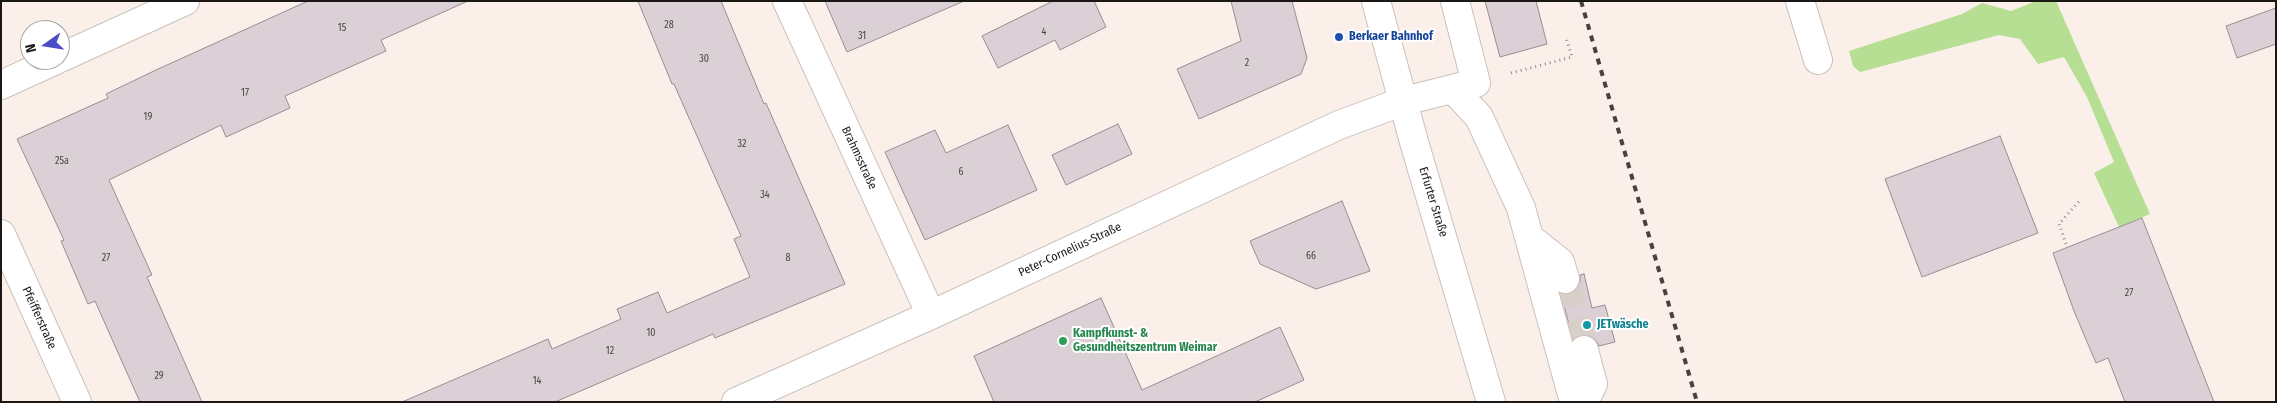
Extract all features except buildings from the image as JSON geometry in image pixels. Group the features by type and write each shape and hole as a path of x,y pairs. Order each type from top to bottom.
{"street":[{"path":"70,53 185,1"},
{"name":"Brahmsstraße","path":"787,1 931,315"},
{"name":"Erfurter Straße","path":"1376,1 1414,142 1492,402"},
{"name":"Peter-Cornelius-Straße","path":"736,402 931,315 1339,125 1404,102 1476,83 1455,1"},
{"path":"1800,1 1818,60"},
{"path":"1,85 34,70"},
{"path":"1453,89 1479,117 1521,208 1574,402"},
{"name":"Pfeifferstraße","path":"1,234 77,402"},
{"path":"1530,238 1560,262 1565,279"},
{"path":"1584,350 1593,384 1584,402"}],"path":[{"path":"1508,74 1572,57 1566,37"},
{"path":"2066,244 2059,224 2081,199"}],"green space":[{"path":"2036,1 2056,1 2150,214 2119,227 2094,173 2114,162 2087,97 2064,57 2038,64 2020,39 1999,35 1860,72 1853,66 1849,51 1962,14 1982,3 2011,11"}],"tunnel":[{"path":"1565,279 1584,350"}],"railway":[{"path":"1581,1 1697,402"}],"place":[{"name":"Berkaer Bahnhof","path":"1339,37"},
{"name":"JETwäsche","path":"1587,325"},
{"name":"Kampfkunst- & Gesundheitszentrum Weimar","path":"1063,341"}]}
